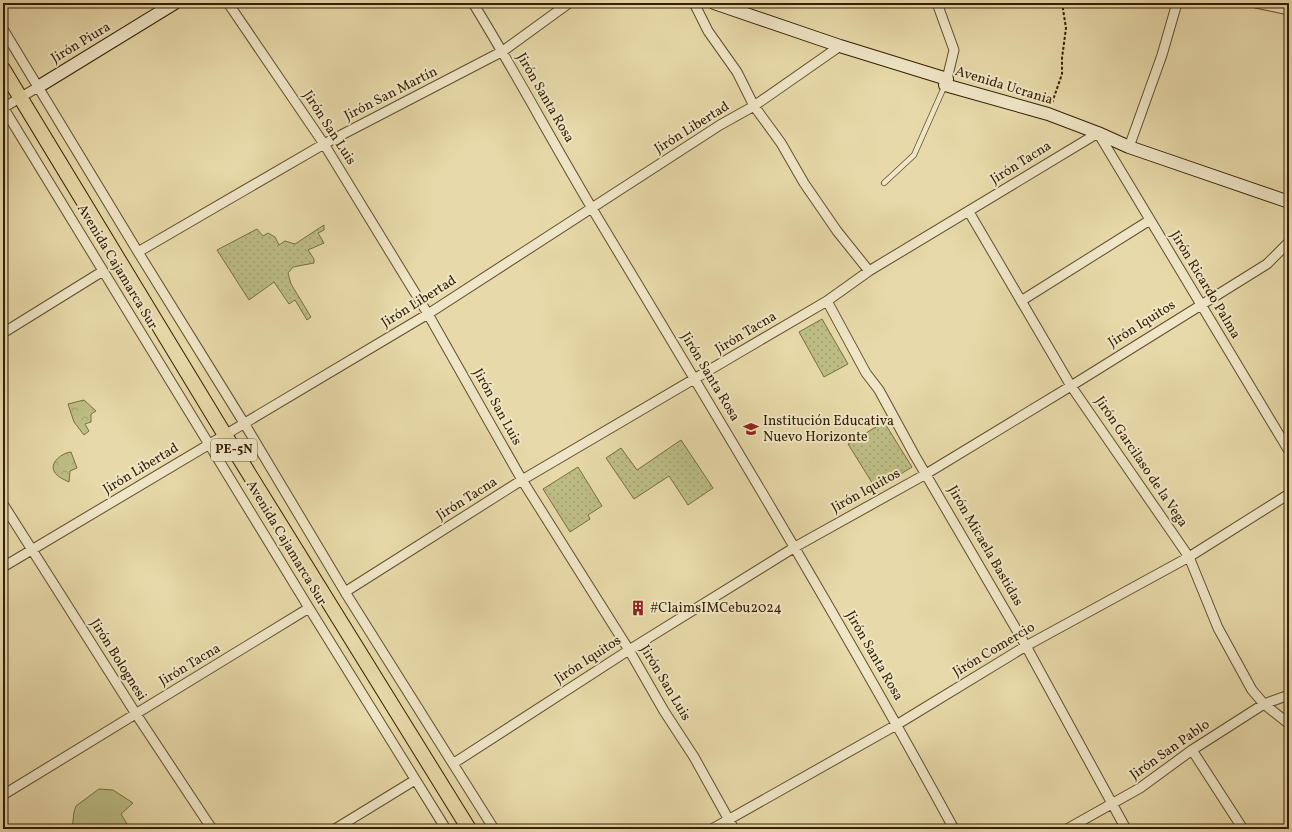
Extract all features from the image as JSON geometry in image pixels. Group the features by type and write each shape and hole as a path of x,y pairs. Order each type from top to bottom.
{"highway":[{"name":"PE-5N","path":"3,69 225,435 469,829"}],"main road":[{"name":"Jirón Piura","path":"38,86 175,3"},
{"name":"Avenida Ucrania","path":"714,3 946,82 1048,114 1098,132 1130,147 1289,202"}],"street":[{"name":"Jirón San Luis","path":"228,3 324,144 428,314 522,480 629,650 664,711 694,757 734,829"},
{"name":"Jirón Santa Rosa","path":"473,3 503,51 592,208 795,547 898,724 954,829"},
{"name":"Jirón San Martín","path":"138,252 324,144 503,51 570,3"},
{"path":"694,3 708,32 737,72 754,106 781,143 804,183 833,225 869,271"},
{"path":"937,3 954,50 946,82"},
{"path":"1130,147 1162,55 1177,3"},
{"path":"1256,3 1289,10"},
{"path":"3,29 244,423 345,592 454,763 494,829"},
{"name":"Jirón Libertad","path":"3,568 428,314 720,126 754,106 840,46"},
{"name":"Jirón Piura","path":"3,108 38,86"},
{"name":"Avenida Cajamarca Sur","path":"3,108 446,829"},
{"name":"Jirón Tacna","path":"345,592 522,480 695,380 827,301 869,271 969,212 1098,132"},
{"name":"Jirón Ricardo Palma","path":"1098,132 1289,451"},
{"name":"Jirón Garcilaso de la Vega","path":"969,212 1071,386 1188,557 1218,628 1252,690 1264,704 1289,724"},
{"path":"1021,302 1150,220"},
{"name":"Jirón Iquitos","path":"454,763 629,650 795,547 926,474 1267,264 1289,242"},
{"path":"3,332 103,270"},
{"name":"Jirón Micaela Bastidas","path":"827,301 866,373 879,390 1026,646 1126,829"},
{"name":"Jirón Comercio","path":"712,829 898,724 1026,646 1188,557 1289,494"},
{"name":"Jirón Bolognesi","path":"3,504 136,714 212,829"},
{"name":"Jirón Tacna","path":"3,795 309,608"},
{"name":"Jirón San Pablo","path":"1067,829 1140,788 1192,750 1264,704 1289,695"},
{"path":"1192,750 1244,829"},
{"path":"335,829 415,780"}],"lane":[{"path":"884,183 914,155 946,82"}],"path":[{"path":"1048,114 1062,74 1062,58 1066,28 1062,3"}],"green space":[{"path":"324,225 324,230 318,233 324,243 308,250 314,259 314,263 293,267 288,273 291,284 311,317 307,320 295,300 289,304 274,282 249,300 217,250 257,229 263,236 268,233 275,237 279,245 285,241 295,244"},
{"path":"822,319 848,364 824,377 799,332"},
{"path":"84,400 96,411 91,414 91,422 85,424 89,431 84,435 74,422 68,404"},
{"path":"884,422 912,467 876,489 848,444"},
{"path":"681,440 713,488 688,505 669,476 634,499 606,458 621,448 637,470"},
{"path":"71,452 77,468 70,471 69,482 57,475 53,467 59,457"},
{"path":"578,467 602,506 588,515 590,519 570,532 543,489"},
{"path":"99,789 113,790 133,803 121,814 130,829 72,829 76,806"}],"place":[{"name":"Institución Educativa Nuevo Horizonte","path":"751,429"},
{"name":"#ClaimsIMCebu2024","path":"638,608"}]}
